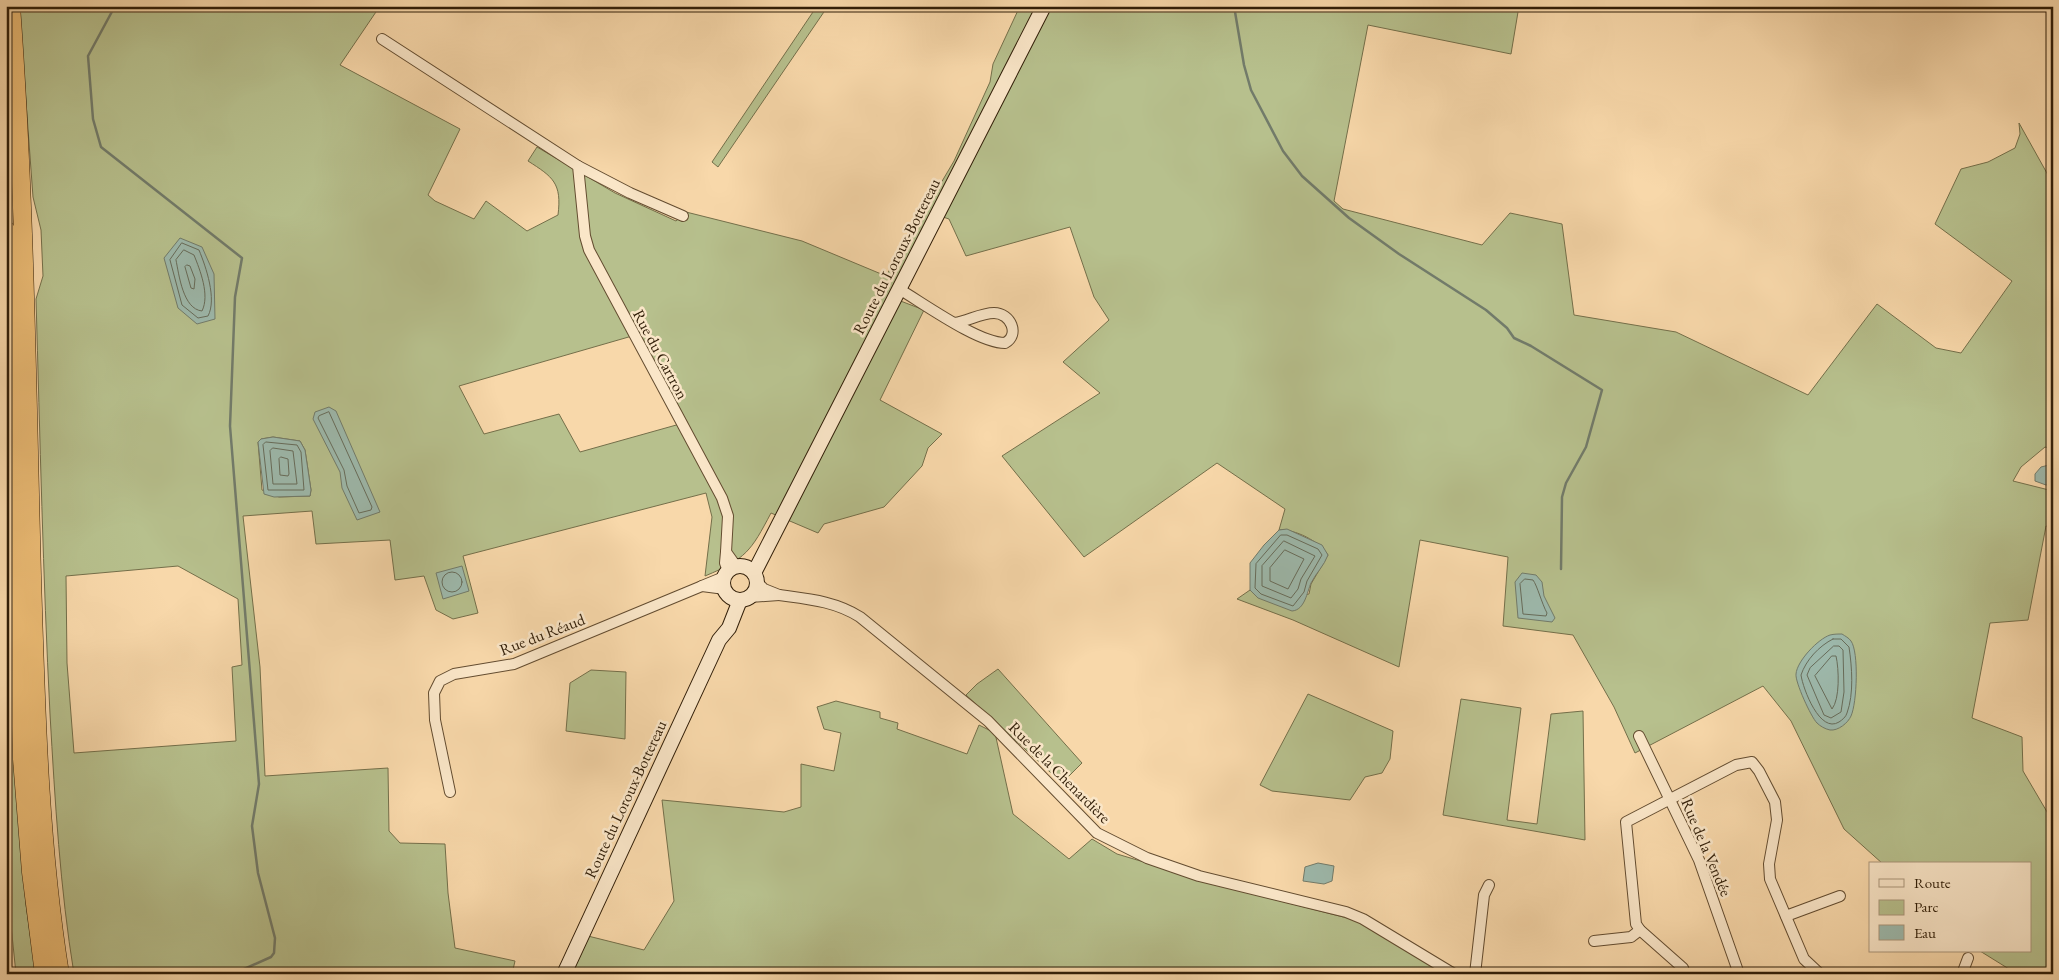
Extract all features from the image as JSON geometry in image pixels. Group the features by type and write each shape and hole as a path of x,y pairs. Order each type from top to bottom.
{"highway":[{"path":"11,6 22,219 39,765 48,874 60,974"},
{"path":"6,230 22,749 30,863 44,974"}],"main road":[{"name":"Route du Loroux-Bottereau","path":"564,974 719,640 730,628 739,582 779,523 1044,6"}],"street":[{"path":"382,39 578,166 630,193 682,216"},
{"name":"Rue du Cartron","path":"578,166 585,236 589,250 722,498 728,516 726,552 739,582"},
{"path":"898,289 955,323 997,344 1010,341 1012,334 1012,325 1006,316 997,313 955,323"},
{"name":"Rue du Réaud","path":"450,792 435,720 434,693 440,681 454,674 514,664 702,586 739,582"},
{"name":"Rue de la Chenardière","path":"739,582 780,595 824,602 848,610 860,617 988,721 1097,833 1147,858 1199,876 1346,912 1362,919 1454,974"},
{"name":"Rue de la Chenardière","path":"739,582 780,595"},
{"name":"Rue de la Vendée","path":"1639,736 1699,860 1739,974"},
{"path":"1685,974 1683,968 1640,930 1636,924 1626,822 1736,765 1752,762 1759,771 1775,802 1777,820 1768,864 1770,880 1804,958 1820,974"},
{"path":"1475,974 1484,895 1489,885"},
{"path":"1786,916 1840,896"},
{"path":"1594,941 1631,937 1640,930"},
{"path":"1962,974 1968,958"}],"green space":[{"path":"19,6 380,6 340,65 460,129 428,195 435,201 474,219 486,201 527,231 558,215 559,195 554,182 528,161 537,147 615,193 676,221 686,212 802,241 886,276 954,161 990,82 993,64 1020,6 1519,6 1511,54 1368,25 1334,201 1343,209 1482,245 1510,213 1562,224 1574,315 1676,332 1808,395 1877,304 1936,348 1961,353 2012,281 1935,224 1961,169 1988,162 2015,148 2020,134 2019,123 2053,184 2053,449 2045,447 2021,467 2013,481 2053,491 2053,527 2046,526 2028,620 1990,623 1972,718 2022,737 2023,771 2053,822 2053,974 2017,974 1982,952 2032,952 2032,862 1881,862 1844,829 1791,721 1763,686 1635,753 1614,707 1573,635 1503,626 1508,557 1420,540 1399,667 1293,620 1237,599 1250,590 1257,596 1271,600 1309,594 1311,584 1328,555 1319,545 1306,537 1285,530 1279,530 1285,509 1217,463 1084,557 1002,456 1100,393 1063,362 1109,320 1094,297 1070,227 966,256 949,219 943,217 898,300 924,310 880,400 942,434 928,448 922,466 884,507 824,524 818,533 771,513 752,545 739,559 705,576 712,517 706,493 463,556 478,613 453,619 436,610 424,576 395,580 390,540 316,544 312,511 243,516 260,667 265,776 388,768 389,831 400,843 445,844 448,893 455,948 515,961 512,974 74,974 56,812 50,714 36,299 43,276 41,230 33,197","holes":["639,334 687,422 580,452 559,414 484,434 459,386","273,437 300,441 305,450 311,490 310,496 279,497 262,490 258,442 261,439","178,566 238,599 242,665 232,667 236,741 74,753 67,663 66,576"]},
{"path":"817,6 828,6 718,167 712,162"},
{"path":"6,662 26,905 36,974 16,974 6,876"},
{"path":"998,669 1082,763 1062,783 966,695 977,684"},
{"path":"591,670 626,672 625,739 566,731 570,683"},
{"path":"1308,694 1393,731 1390,759 1382,773 1365,777 1350,800 1272,791 1260,785"},
{"path":"1461,699 1521,708 1507,820 1537,824 1551,714 1583,711 1585,840 1443,815"},
{"path":"836,701 880,712 880,718 898,723 897,729 967,754 979,725 995,733 1013,814 1069,859 1092,839 1117,854 1238,890 1355,920 1446,974 572,974 588,936 644,950 674,901 662,800 784,812 801,807 801,764 834,771 841,733 824,729 817,707"}],"water":[{"path":"180,238 202,247 214,274 215,319 197,324 178,308 164,258"},
{"path":"329,407 336,411 380,512 357,520 342,488 340,472 313,419 315,412"},
{"path":"273,437 300,441 305,450 311,490 310,496 274,497 264,494 258,442 261,439"},
{"path":"2053,464 2053,484 2046,485 2035,481 2035,474 2041,467"},
{"path":"1287,529 1322,545 1328,555 1311,583 1303,604 1292,611 1258,598 1250,590 1250,563 1279,530"},
{"path":"462,566 469,591 443,599 436,573"},
{"path":"1522,573 1536,575 1542,582 1544,596 1555,618 1552,622 1518,618 1515,582"},
{"path":"1842,634 1851,641 1854,647 1856,666 1855,700 1848,721 1839,728 1830,730 1821,726 1814,719 1807,707 1796,674 1800,663 1814,646 1825,637"},
{"path":"1318,863 1334,866 1332,881 1324,884 1303,881 1305,867"}],"waterway":[{"path":"115,6 88,56 93,119 101,147 242,258 235,297 230,426 259,784 252,826 258,873 275,938 274,953 271,957 233,974"},
{"path":"1234,6 1244,65 1251,90 1283,151 1302,176 1349,218 1399,254 1486,310 1507,328 1514,338 1531,346 1602,390 1586,447 1566,483 1562,497 1561,569"}]}
